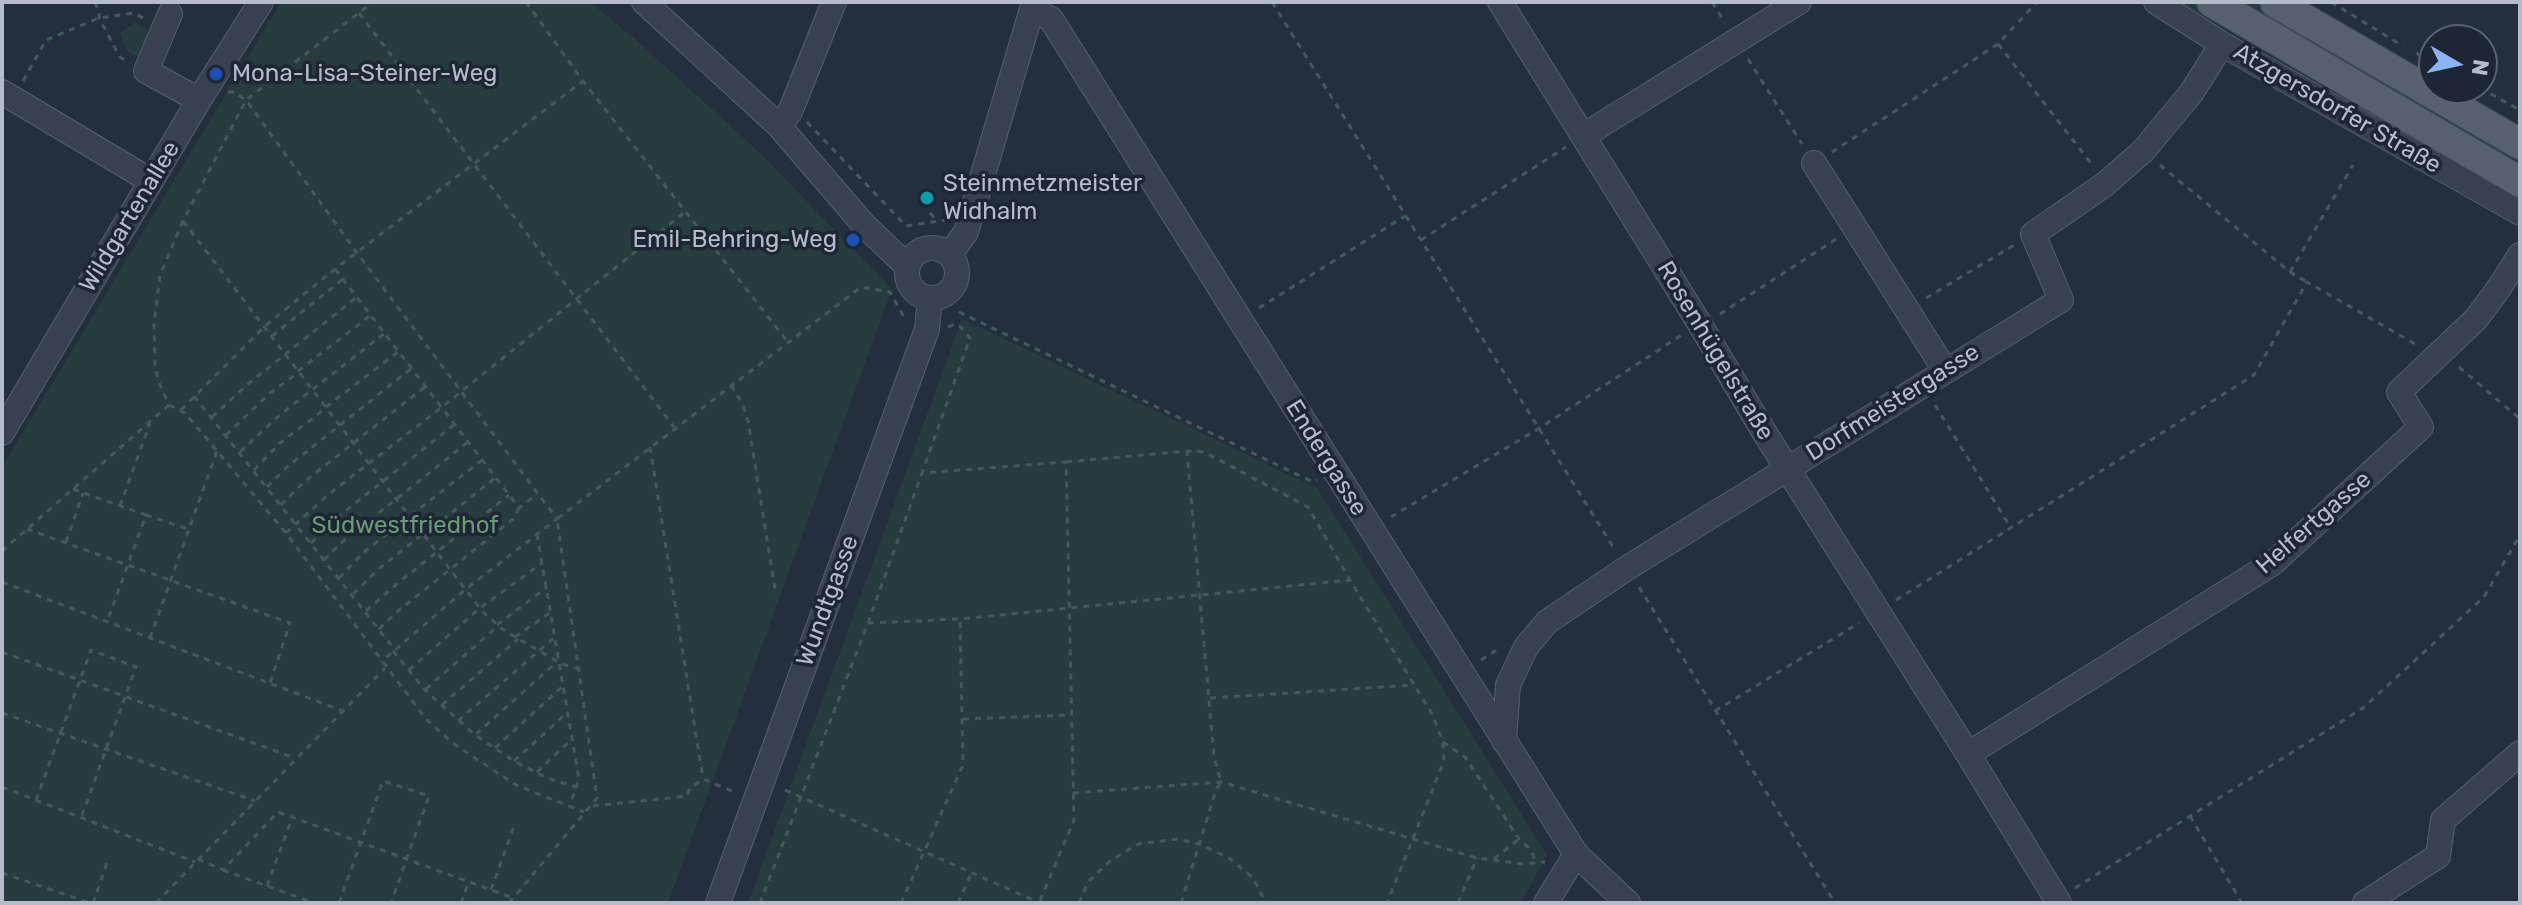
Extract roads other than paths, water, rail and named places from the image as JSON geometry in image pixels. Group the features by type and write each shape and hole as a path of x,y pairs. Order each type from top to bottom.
{"main road":[{"name":"Atzgersdorfer Straße","path":"2212,2 2520,182"},
{"path":"2275,2 2520,144"}],"street":[{"name":"Wildgartenallee","path":"2,433 199,100 261,2"},
{"path":"644,2 784,119 882,245 907,266"},
{"path":"784,119 834,2"},
{"name":"Rosenhügelstraße","path":"1500,2 2058,901"},
{"path":"1583,136 1799,2"},
{"name":"Atzgersdorfer Straße","path":"2156,2 2222,44 2520,213"},
{"path":"950,254 966,232 1033,6"},
{"name":"Endergasse","path":"1033,6 1051,19 1576,854 1628,903"},
{"path":"166,21 146,71 199,100"},
{"name":"Dorfmeistergasse","path":"1504,741 1508,685 1526,647 1547,622 1627,568 2061,300 2033,234 2106,183 2143,151 2192,92 2222,44"},
{"path":"8,95 151,181"},
{"path":"1814,163 1945,370"},
{"path":"934,247 950,254 958,270 953,287 947,293 930,298 914,291 907,275 907,266 917,252 934,247"},
{"name":"Helfertgasse","path":"1968,754 2273,563 2421,427 2399,392 2476,319 2520,255"},
{"name":"Wundtgasse","path":"718,903 934,330 930,298"},
{"path":"2365,903 2438,856 2443,820 2520,753"},
{"path":"1546,903 1576,854"}],"place":[{"name":"Mona-Lisa-Steiner-Weg","path":"216,74"},
{"name":"Steinmetzmeister Widhalm","path":"927,198"},
{"name":"Emil-Behring-Weg","path":"853,240"}],"park label":[{"name":"Südwestfriedhof","path":"405,526"}]}
